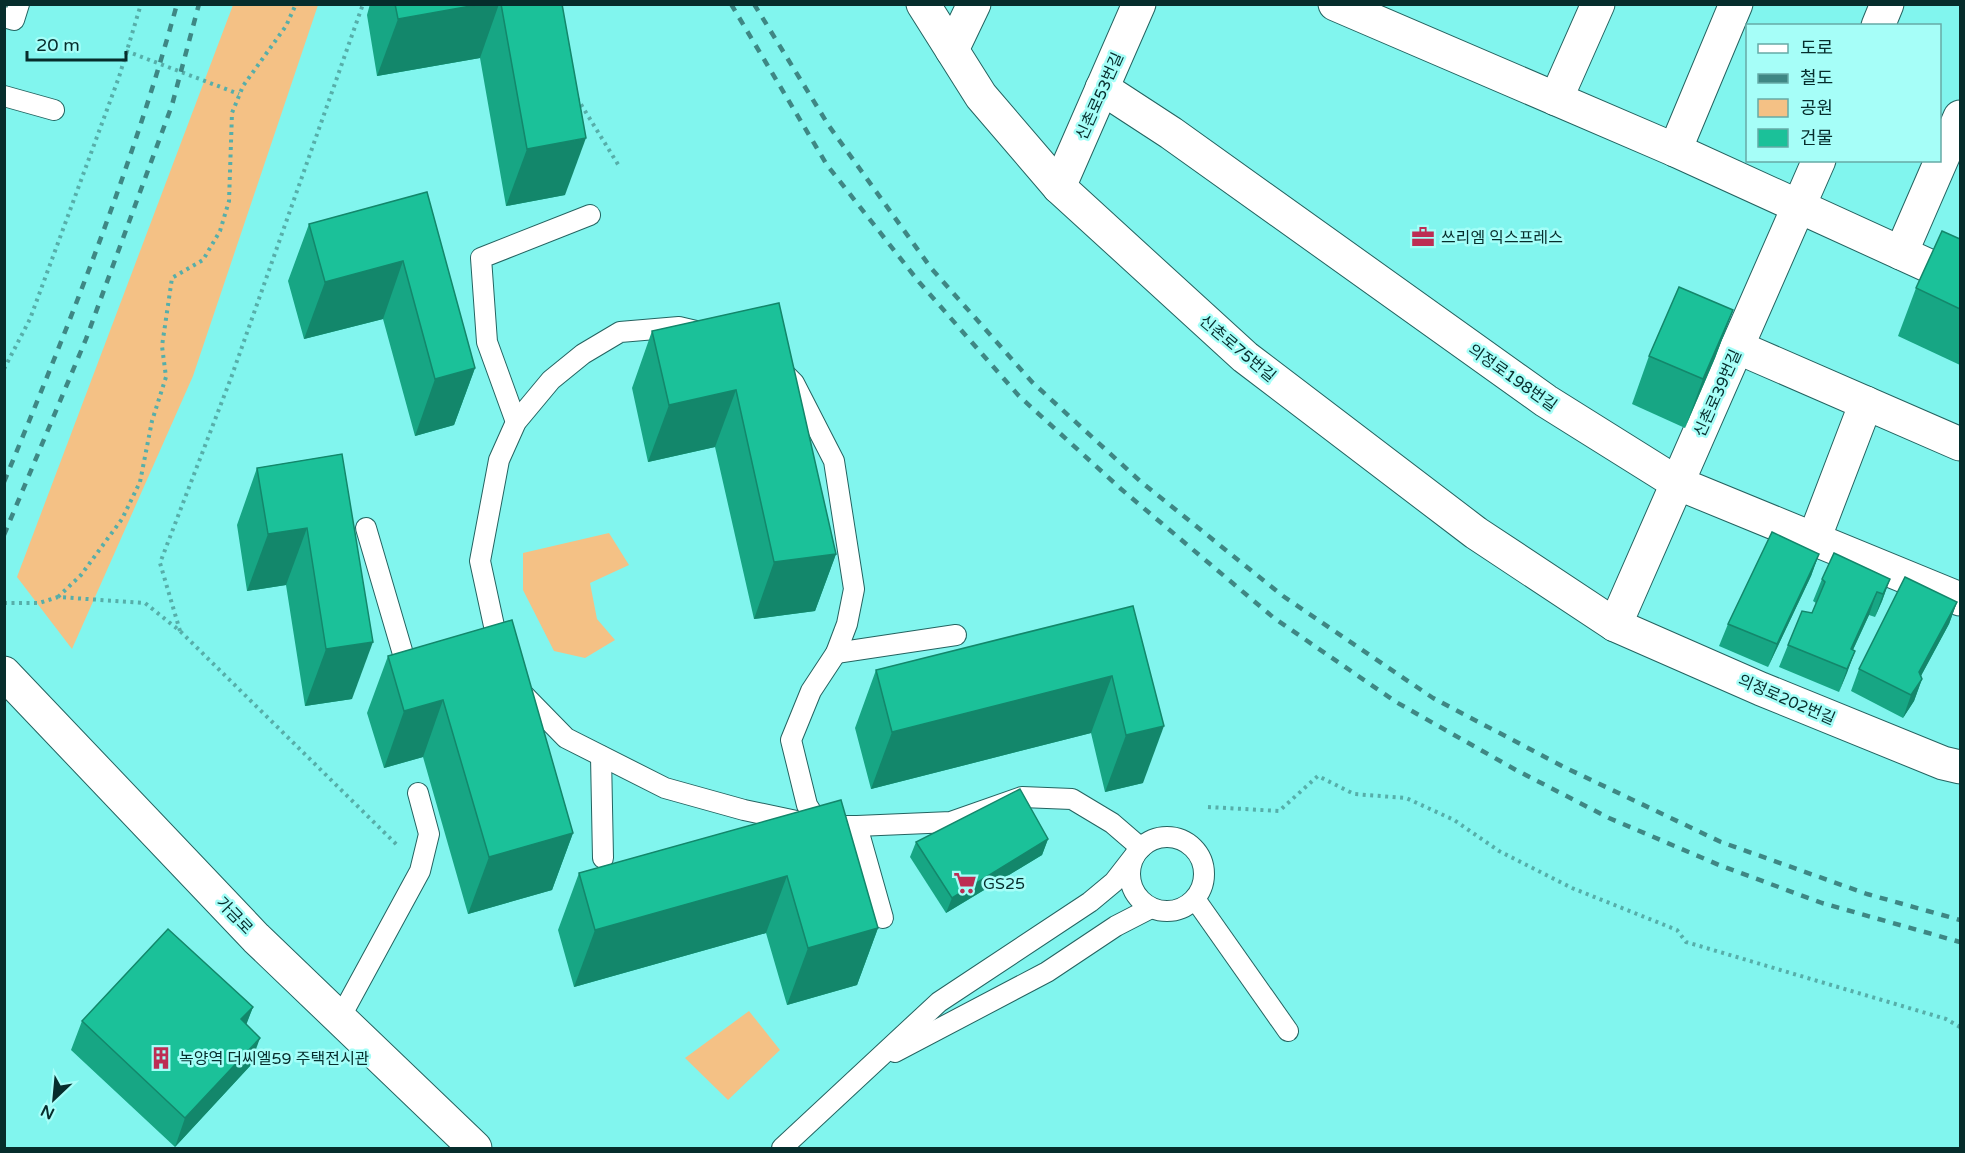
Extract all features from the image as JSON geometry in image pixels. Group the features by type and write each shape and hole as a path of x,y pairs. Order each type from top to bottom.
{"street":[{"name":"신촌로75번길","path":"923,4 981,96 1059,187 1245,357 1476,533 1615,625"},
{"path":"952,50 974,4"},
{"name":"신촌로53번길","path":"1059,187 1139,4"},
{"path":"1335,4 1388,15 1556,99 1675,150 1960,280"},
{"path":"1556,99 1598,4"},
{"path":"1675,150 1736,4"},
{"path":"1879,24 1887,4"},
{"name":"의정로198번길","path":"1102,88 1171,133 1546,401 1677,483 1960,599"},
{"path":"1941,161 1960,117"},
{"name":"신촌로39번길","path":"1615,625 1818,162"},
{"path":"1901,253 1940,162"},
{"path":"1737,347 1960,444"},
{"path":"1814,539 1866,403"},
{"name":"의정로202번길","path":"1615,625 1761,689 1943,764 1960,767"},
{"name":"가금로","path":"4,673 256,938 475,1149"}],"lane":[{"path":"4,17 14,20 19,4"},
{"path":"4,96 54,110"},
{"path":"516,422 487,342 481,258 591,215"},
{"path":"712,335 679,327 620,332 583,354 551,380 516,422 499,460 480,561 499,666 566,738 665,788 744,810 820,826 951,822 1022,797 1072,800 1112,823 1138,851"},
{"path":"771,359 794,382 834,461 854,589 847,624 836,653 811,692 791,740 807,805 820,826"},
{"path":"366,528 408,671 431,668"},
{"path":"836,653 956,635"},
{"path":"601,756 603,858"},
{"path":"340,1018 420,871 429,834 417,792"},
{"path":"857,826 884,918"},
{"path":"782,1149 939,1002 1090,902 1114,882 1138,851 1164,837 1177,838 1193,848 1203,863 1205,876 1202,889 1195,900 1179,910 1160,911 1151,908 1134,890 1130,867 1138,851"},
{"path":"1195,900 1288,1031"},
{"path":"872,1065 1047,972 1116,926 1151,908"}],"path":[{"path":"4,369 30,319 141,4"},
{"path":"58,597 81,575 122,519 141,482 152,421 166,377 162,346 172,278 202,260 220,231 229,201 231,113 239,94 286,26 296,4"},
{"path":"180,631 160,563 231,378 363,4"},
{"path":"126,51 239,94"},
{"path":"576,97 619,166"},
{"path":"4,603 39,603 58,597 145,603 180,631 398,846"},
{"path":"1208,807 1279,811 1318,776 1354,794 1406,798 1454,820 1499,851 1572,888 1677,930 1686,942 1946,1019 1960,1027"}],"green space":[{"path":"233,5 318,5 193,376 72,649 17,577"},
{"path":"609,533 629,565 590,583 597,619 615,640 585,658 554,651 523,590 523,553"},
{"path":"749,1011 780,1050 728,1100 685,1058"}],"building":[{"path":"395,4 482,4 398,19"},
{"path":"501,4 562,4 586,138 527,149"},
{"path":"427,192 475,368 435,379 403,261 325,282 309,224"},
{"path":"1942,231 1960,239 1960,309 1916,288"},
{"path":"1679,287 1733,310 1703,379 1649,356"},
{"path":"779,303 836,554 774,562 736,390 669,405 652,331"},
{"path":"342,454 373,642 326,649 307,528 268,534 257,468"},
{"path":"1772,532 1819,554 1777,644 1728,624"},
{"path":"1834,553 1890,579 1883,594 1877,592 1851,649 1855,651 1847,669 1788,645 1802,611 1812,613 1825,582 1822,579"},
{"path":"1905,577 1957,602 1919,672 1922,679 1911,695 1859,669"},
{"path":"1133,606 1164,726 1126,735 1112,676 892,732 876,670"},
{"path":"512,620 573,833 489,857 443,700 404,711 388,656"},
{"path":"1020,789 1048,839 952,898 916,842"},
{"path":"841,800 878,928 808,948 787,876 595,930 579,873"},
{"name":"녹양역 더씨엘59 주택전시관","path":"168,929 253,1007 241,1019 260,1038 185,1118 82,1021"}],"railway":[{"path":"4,482 120,186 177,4"},
{"path":"4,535 86,339 172,105 199,4"},
{"path":"731,4 827,165 919,282 1019,396 1121,489 1274,618 1396,702 1516,770 1609,818 1719,865 1822,903 1960,942"},
{"path":"754,4 829,126 931,268 1032,382 1140,481 1283,596 1433,698 1564,767 1721,842 1867,894 1960,920"}],"place":[{"name":"쓰리엠 익스프레스","path":"1423,237"},
{"name":"GS25","path":"965,883"},
{"name":"녹양역 더씨엘59 주택전시관","path":"161,1058"}]}
